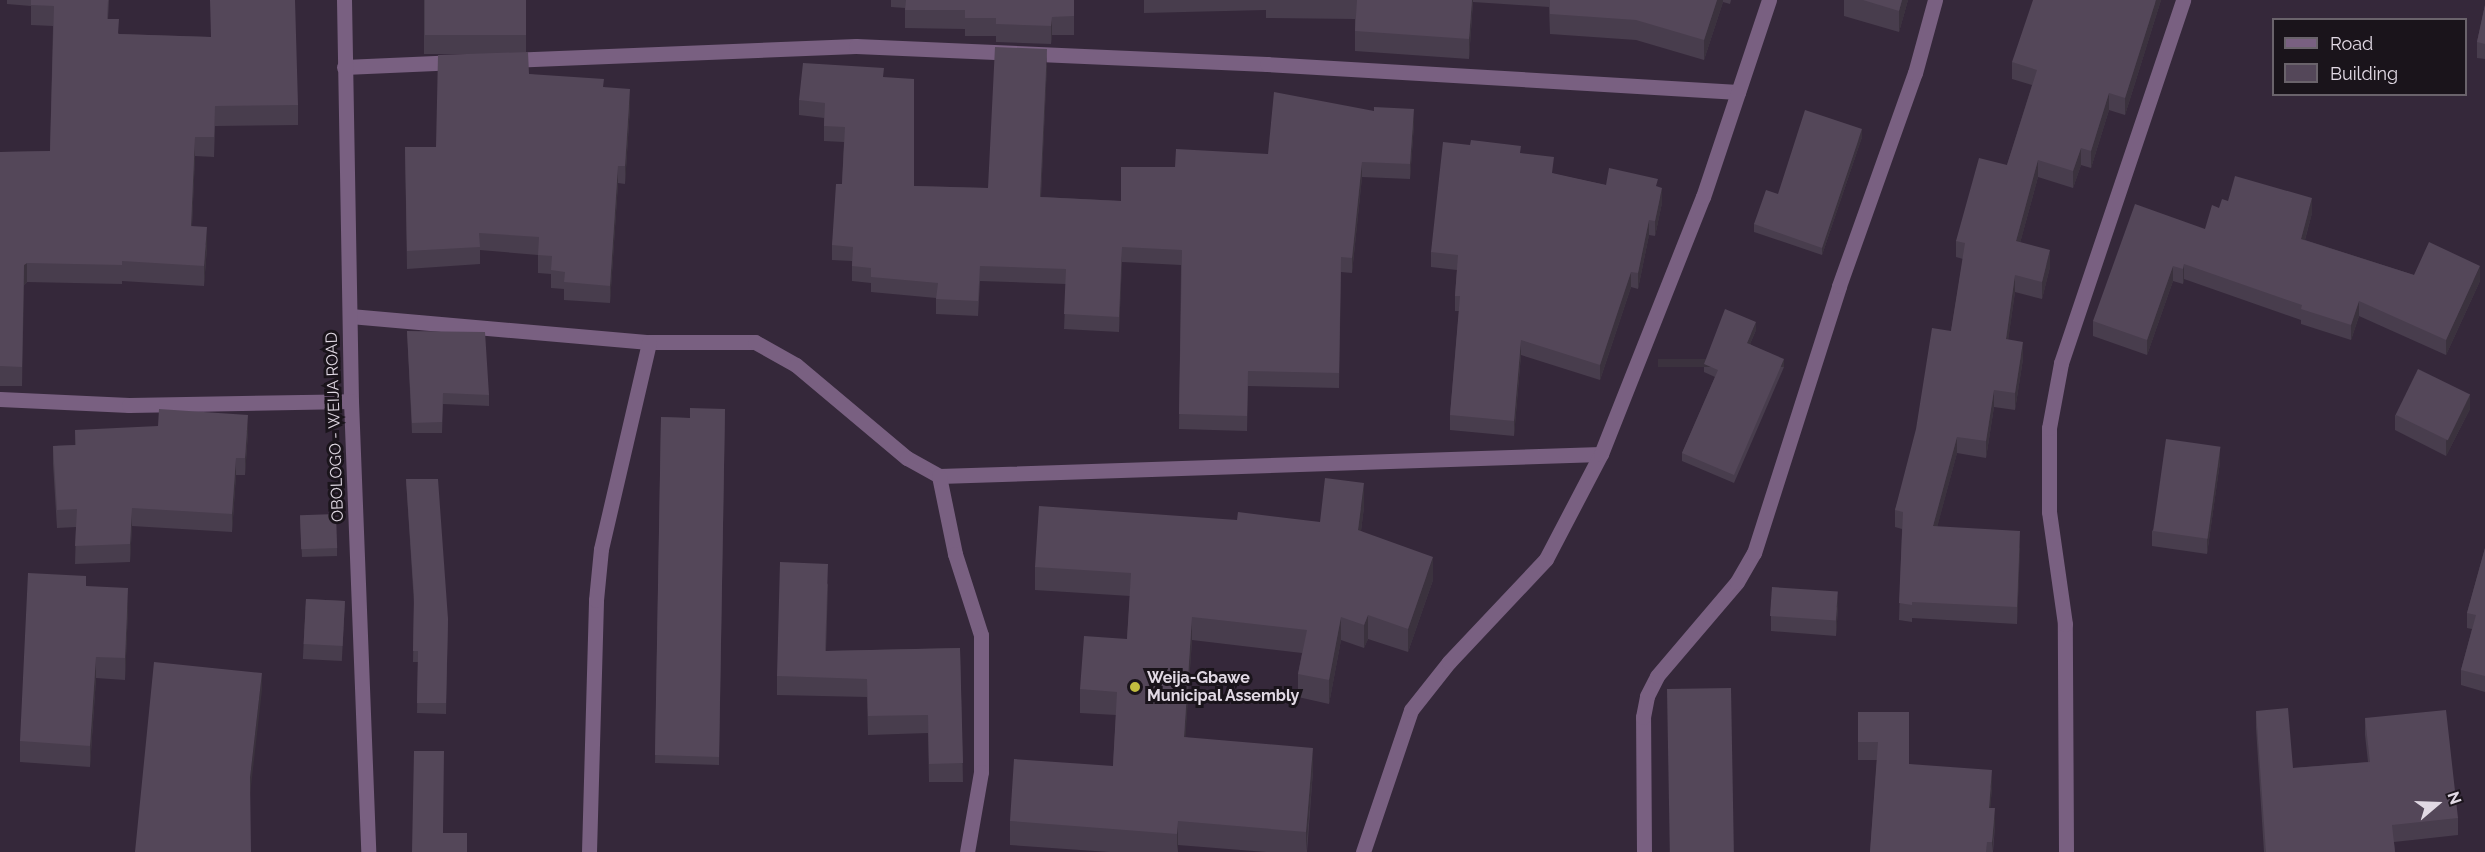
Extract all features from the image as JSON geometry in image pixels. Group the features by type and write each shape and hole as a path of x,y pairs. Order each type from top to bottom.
{"street":[{"name":"OBOLOGO - WEIJA ROAD","path":"344,0 351,401 368,852"},
{"path":"1363,852 1411,711 1449,662 1546,559 1601,454 1703,197 1769,0"},
{"path":"1644,852 1644,717 1647,696 1657,676 1737,582 1754,553 1839,286 1915,73 1935,0"},
{"path":"2066,852 2065,624 2049,512 2049,428 2061,363 2183,0"},
{"path":"344,67 856,46 1267,64 1738,92"},
{"path":"350,316 649,342 755,342 796,364 907,458 939,476 1601,454"},
{"path":"589,852 596,600 601,549 649,342"},
{"path":"0,399 129,405 351,401"},
{"path":"939,476 956,554 981,635 981,772 967,852"}],"building":[{"path":"31,0 108,0 107,19 119,19 118,34 211,37 210,0 295,0 298,105 215,106 214,137 195,137 191,226 207,227 204,266 122,261 122,265 27,263 24,265 22,367 0,366 0,152 50,151 54,6 31,5"},
{"path":"425,0 526,0 526,35 425,35"},
{"path":"906,0 1074,0 1074,16 1052,17 1051,26 996,24 996,18 965,18 965,10 905,10"},
{"path":"1357,0 1472,0 1469,39 1355,31"},
{"path":"1550,0 1717,0 1704,40 1636,20 1550,14"},
{"path":"1863,0 1902,0 1899,11"},
{"path":"2033,0 2156,0 2125,98 2109,93 2091,151 2081,148 2073,171 2038,160 2016,241 2050,250 2042,282 2015,275 2006,339 2023,342 2015,393 1994,390 1986,441 1957,437 1933,526 2020,531 2017,607 1899,603 1903,512 1895,510 1916,429 1932,328 1951,331 1965,243 1956,241 1979,158 2007,165 2037,70 2012,62"},
{"path":"2485,5 2485,44 2477,42"},
{"path":"995,47 1047,49 1040,197 1121,201 1121,167 1175,167 1176,149 1268,154 1274,92 1374,111 1374,107 1414,109 1410,164 1362,162 1352,258 1341,257 1339,373 1248,371 1247,416 1179,414 1182,250 1122,247 1119,317 1064,314 1066,269 980,266 978,301 936,299 938,283 871,277 871,268 852,266 853,247 832,245 836,184 842,184 845,127 824,126 825,103 799,100 803,63 884,68 883,77 914,79 914,186 988,188"},
{"path":"528,52 529,74 604,79 603,87 630,89 625,166 618,166 610,286 564,282 565,272 551,270 552,256 538,255 539,237 479,233 480,247 407,251 405,147 436,147 438,55"},
{"path":"1805,110 1862,129 1822,248 1754,224 1766,190 1778,194"},
{"path":"1471,140 1521,146 1520,153 1554,157 1552,173 1606,185 1609,168 1658,179 1656,186 1662,188 1655,221 1649,220 1638,273 1631,272 1600,365 1521,340 1514,421 1450,415 1460,296 1455,296 1458,255 1431,252 1443,142 1470,145"},
{"path":"2235,176 2312,198 2301,239 2414,275 2429,242 2480,266 2446,340 2359,301 2351,325 2301,309 2302,305 2184,264 2183,269 2173,266 2147,340 2093,321 2135,204 2205,229 2212,205 2219,208 2222,199 2228,201"},
{"path":"1725,309 1756,322 1747,343 1784,359 1734,475 1682,453 1718,370 1704,364"},
{"path":"407,331 485,332 489,395 443,393 442,422 412,423"},
{"path":"2418,369 2470,394 2448,440 2396,415"},
{"path":"690,408 725,409 719,757 655,755 661,417 690,418"},
{"path":"159,409 248,415 245,458 236,458 232,514 132,508 130,544 75,546 77,509 57,510 53,446 76,445 75,430 158,426"},
{"path":"2166,439 2220,447 2208,539 2153,531"},
{"path":"1325,478 1364,483 1358,530 1433,557 1408,629 1368,615 1364,625 1341,617 1329,680 1298,674 1307,630 1192,617 1184,737 1313,748 1306,832 1178,821 1177,834 1010,821 1014,759 1113,766 1117,692 1080,689 1084,636 1127,639 1131,573 1035,567 1039,506 1237,520 1238,512 1320,522"},
{"path":"406,479 438,479 448,619 446,703 417,703 418,651 413,651 414,595"},
{"path":"336,514 337,548 301,549 300,515"},
{"path":"2485,548 2485,676 2461,670 2476,615 2467,613"},
{"path":"780,562 828,564 825,651 960,648 963,763 929,764 928,715 868,716 867,679 777,676"},
{"path":"28,573 86,576 86,586 128,588 125,658 96,657 90,746 20,741"},
{"path":"1772,587 1838,592 1836,621 1770,616"},
{"path":"306,599 345,601 343,646 304,644"},
{"path":"154,662 262,673 250,778 251,852 135,852"},
{"path":"1731,688 1734,852 1670,852 1667,689"},
{"path":"2288,708 2293,768 2370,762 2365,718 2446,710 2458,818 2392,825 2395,852 2266,852 2256,711"},
{"path":"1858,712 1909,712 1909,764 1992,770 1989,808 1995,808 1992,842 1987,842 1986,852 1870,852 1878,742 1858,742"},
{"path":"414,751 444,751 443,833 467,833 467,852 412,852"}],"place":[{"name":"Weija-Gbawe Municipal Assembly","path":"1135,687"}]}
